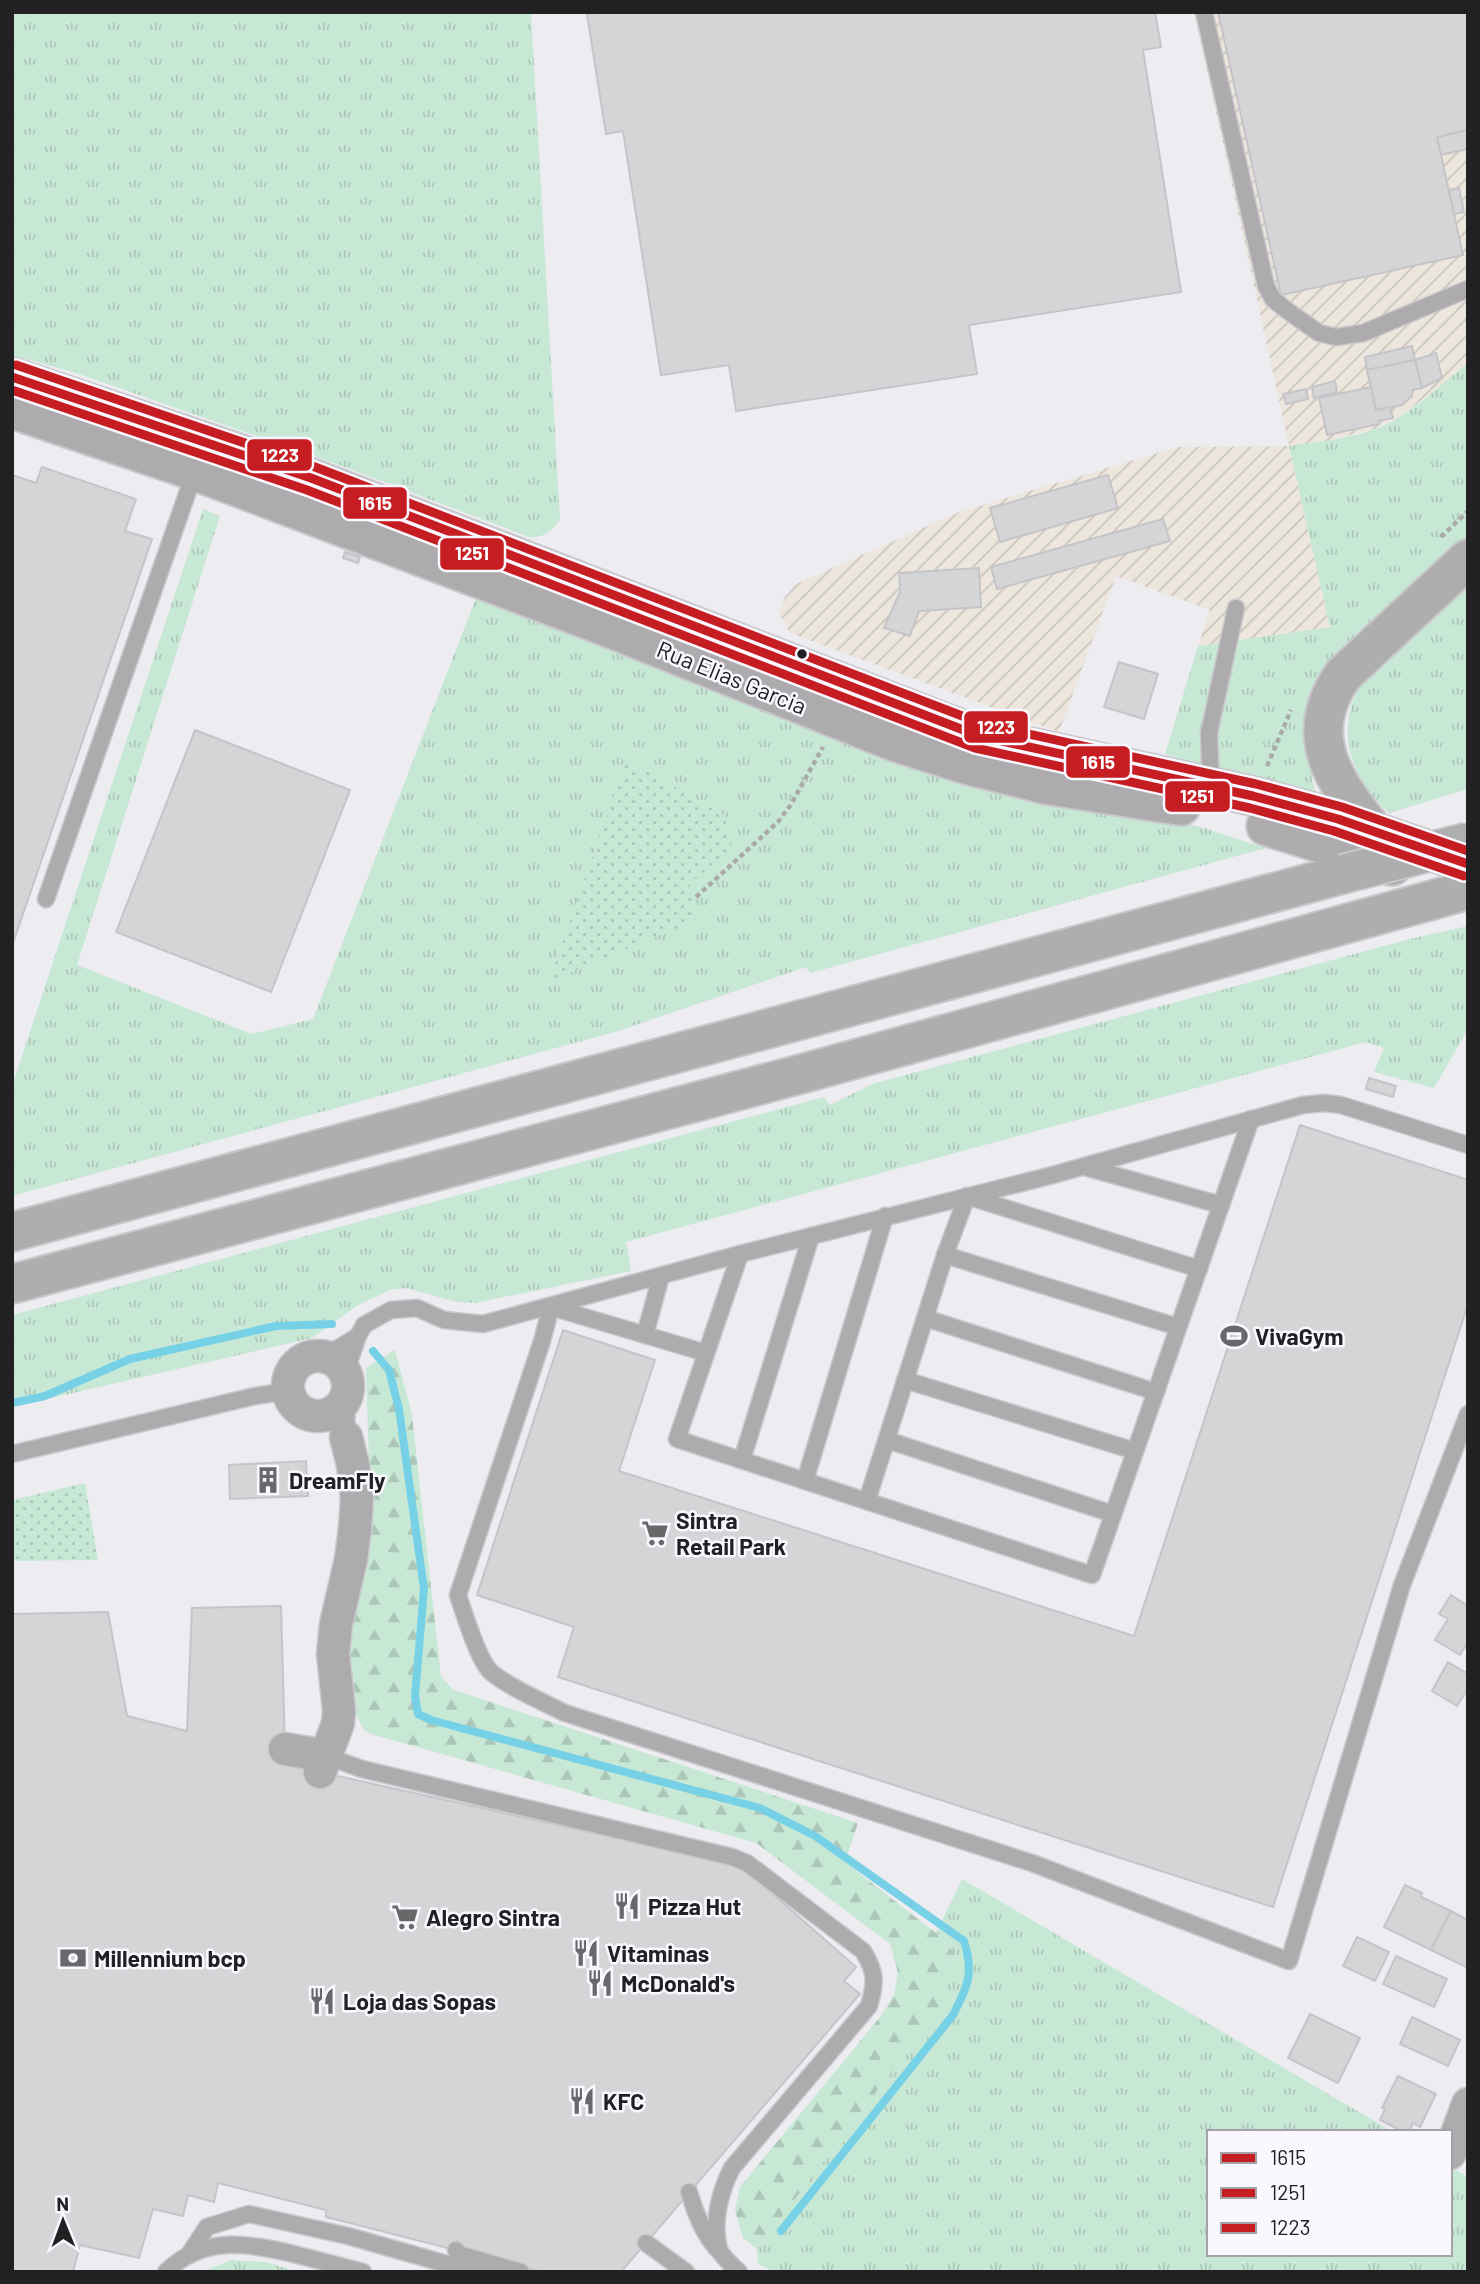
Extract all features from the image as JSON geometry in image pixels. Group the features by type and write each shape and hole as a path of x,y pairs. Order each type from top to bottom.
{"highway":[{"path":"1375,833 1343,793 1327,760 1322,735 1332,692 1343,675 1468,559"},
{"path":"12,1232 1468,842"},
{"path":"12,1284 801,1074 1468,890"}],"street":[{"name":"Rua Elias Garcia","path":"12,377 311,478 979,736 1211,787 1338,819 1468,864"},
{"name":"Rua Elias Garcia","path":"12,409 195,471 607,627 865,730 955,762 1047,785 1168,803 1247,820 1468,890"},
{"path":"285,1749 323,1764 338,1723 333,1654 336,1624 351,1559 357,1498 338,1395 310,1357 298,1364 290,1376 288,1391 302,1412 310,1415 338,1395"},
{"path":"1452,2148 1468,2104"},
{"path":"1452,2160 1468,2168"}],"lane":[{"path":"1204,12 1266,286 1273,299 1319,333 1336,337 1363,333 1468,289"},
{"path":"46,899 195,471"},
{"path":"1211,787 1209,733 1236,608"},
{"path":"338,1395 364,1325 391,1310 417,1308 444,1320 483,1324 885,1216 1163,1146 1303,1105 1332,1104 1468,1145"},
{"path":"740,1254 677,1439 1092,1575 1251,1119"},
{"path":"1083,1166 1221,1205"},
{"path":"867,1501 945,1255 967,1196"},
{"path":"967,1196 1199,1269"},
{"path":"805,1481 885,1216"},
{"path":"742,1460 811,1236"},
{"path":"945,1255 1178,1327"},
{"path":"645,1335 660,1276"},
{"path":"551,1307 706,1353"},
{"path":"551,1307 457,1594 471,1633 489,1670 565,1713 1032,1863 1289,1961 1402,1585 1468,1414"},
{"path":"925,1318 1156,1392"},
{"path":"338,1395 358,1336"},
{"path":"905,1380 1135,1451"},
{"path":"12,1454 255,1396 288,1391"},
{"path":"887,1440 1113,1514"},
{"path":"323,1764 375,1772 732,1857 747,1863 863,1951 873,1967 875,1987 869,2006 732,2168 724,2183 719,2207 717,2227 721,2253"},
{"path":"689,2193 700,2224 711,2243 739,2272"},
{"path":"166,2272 190,2253 207,2227 249,2214 348,2236 475,2272"},
{"path":"646,2243 685,2272"},
{"path":"190,2253 213,2245 247,2244 363,2272"},
{"path":"456,2250 458,2254 521,2272"}],"path":[{"path":"696,897 778,822 790,806 829,736"}],"shaded area":[{"path":"1194,12 1468,12 1468,367 1397,418 1375,429 1289,447 1330,627 1198,646 1210,610 1116,576 1059,732 790,633 779,613 784,598 796,584 959,512 1178,447 1289,446"}],"green space":[{"path":"12,12 531,12 560,520 553,528 543,535 529,537 339,465 73,372 12,355"},
{"path":"1468,363 1468,537 1320,678 1312,695 1305,725 1306,752 1317,800 1165,754 1198,646 1330,627 1289,446 1332,440 1387,424 1435,391"},
{"path":"203,509 220,516 77,965 252,1034 313,1019 476,598 856,747 1019,795 1197,826 1266,848 810,973 806,967 615,1032 12,1196 12,1086"},
{"path":"1468,583 1468,789 1389,813 1364,783 1350,750 1349,715 1355,696 1371,670"},
{"path":"626,759 724,815 732,847 689,885 697,920 549,981"},
{"path":"1468,926 1468,1029 1434,1088 1374,1072 1384,1048 1366,1042 626,1242 631,1271 475,1303 456,1302 407,1288 390,1290 358,1305 312,1338 12,1407 12,1315 824,1097 830,1105 872,1084 1410,939"},
{"path":"395,1350 412,1415 441,1677 454,1690 858,1823 845,1862 936,1933 954,1952 944,2002 757,2249 743,2238 735,2210 740,2187 880,2017 894,1995 898,1973 890,1944 756,1843 371,1734 363,1729 355,1712 348,1651 361,1583 370,1500 366,1368"},
{"path":"85,1483 98,1560 12,1561 12,1500"},
{"path":"962,1879 1390,2130 1207,2130 1207,2256 1452,2256 1452,2167 1468,2177 1468,2272 774,2272 758,2264 757,2249 943,2002 954,1952 936,1933"},
{"path":"231,2260 265,2262 299,2272 202,2272"}],"building":[{"path":"1155,12 1161,47 1143,50 1181,292 969,325 977,374 736,411 729,365 661,375 623,131 606,134 587,14"},
{"path":"1218,12 1468,12 1468,130 1437,137 1463,255 1281,295"},
{"path":"1468,130 1468,149 1441,155 1437,137"},
{"path":"1459,188 1464,212 1454,214 1449,190"},
{"path":"1412,346 1415,360 1367,370 1365,357"},
{"path":"1436,353 1442,378 1422,388 1415,360"},
{"path":"1415,360 1422,388 1413,390 1412,396 1402,405 1376,410 1367,370"},
{"path":"1335,381 1337,392 1314,398 1312,387"},
{"path":"1371,387 1376,410 1390,407 1393,418 1378,421 1379,424 1327,435 1319,398"},
{"path":"1306,389 1308,399 1286,404 1283,394"},
{"path":"42,467 136,499 125,531 152,539 12,946 12,475 36,483"},
{"path":"1108,475 1118,508 1000,542 990,508"},
{"path":"1163,519 1170,541 997,589 991,567"},
{"path":"345,552 360,557 358,563 343,558"},
{"path":"979,568 981,607 919,611 910,636 884,628 900,592 899,573"},
{"path":"1119,662 1158,674 1144,719 1104,707"},
{"path":"195,730 350,790 271,992 116,932"},
{"path":"1369,1078 1396,1086 1393,1097 1366,1089"},
{"name":"Sintra Retail Park","path":"1300,1125 1468,1180 1468,1304 1273,1907 558,1677 574,1627 477,1595 563,1330 655,1360 619,1471 1134,1636"},
{"name":"DreamFly","path":"306,1461 308,1496 230,1499 229,1465"},
{"path":"1451,1595 1468,1606 1468,1642 1460,1655 1435,1640 1448,1619 1439,1614"},
{"name":"Alegro Sintra","path":"281,1606 285,1749 320,1772 741,1866 856,1967 844,1981 860,1994 621,2272 541,2272 326,2217 326,2210 218,2183 214,2202 188,2195 183,2216 153,2209 139,2258 80,2245 73,2272 12,2272 12,1614 108,1612 127,1716 187,1731 192,1608"},
{"path":"1448,1662 1468,1674 1468,1689 1457,1706 1432,1691"},
{"path":"1405,1885 1422,1893 1421,1897 1451,1911 1431,1950 1384,1927"},
{"path":"1451,1911 1468,1920 1468,1968 1431,1950"},
{"path":"1357,1937 1389,1952 1375,1981 1343,1966"},
{"path":"1396,1956 1447,1979 1434,2007 1383,1984"},
{"path":"1310,2014 1360,2038 1338,2083 1288,2058"},
{"path":"1412,2017 1460,2040 1448,2066 1400,2044"},
{"path":"1398,2076 1436,2094 1420,2127 1413,2123 1410,2130 1400,2130 1380,2120 1385,2109 1382,2108"}],"waterway":[{"path":"12,1403 45,1396 130,1359 276,1326 332,1324"},
{"path":"373,1351 389,1370 399,1409 424,1589 415,1696 418,1714 431,1720 760,1808 815,1836 964,1941 969,1962 968,1979 953,2015 781,2231"}],"transit line":[{"name":"1223","path":"16,365 315,467 983,724 1256,784 1342,807 1468,851"},
{"name":"1615","path":"12,377 311,478 979,736 1253,796 1338,819 1468,864"},
{"name":"1251","path":"12,390 307,490 975,748 1250,808 1334,831 1464,876"}],"place":[{"name":"VivaGym","path":"1234,1336"},
{"name":"DreamFly","path":"268,1480"},
{"name":"Sintra Retail Park","path":"655,1533"},
{"name":"Pizza Hut","path":"627,1906"},
{"name":"Alegro Sintra","path":"405,1917"},
{"name":"Vitaminas","path":"586,1953"},
{"name":"Millennium bcp","path":"73,1958"},
{"name":"McDonald's","path":"600,1983"},
{"name":"Loja das Sopas","path":"322,2001"},
{"name":"KFC","path":"582,2101"}]}
